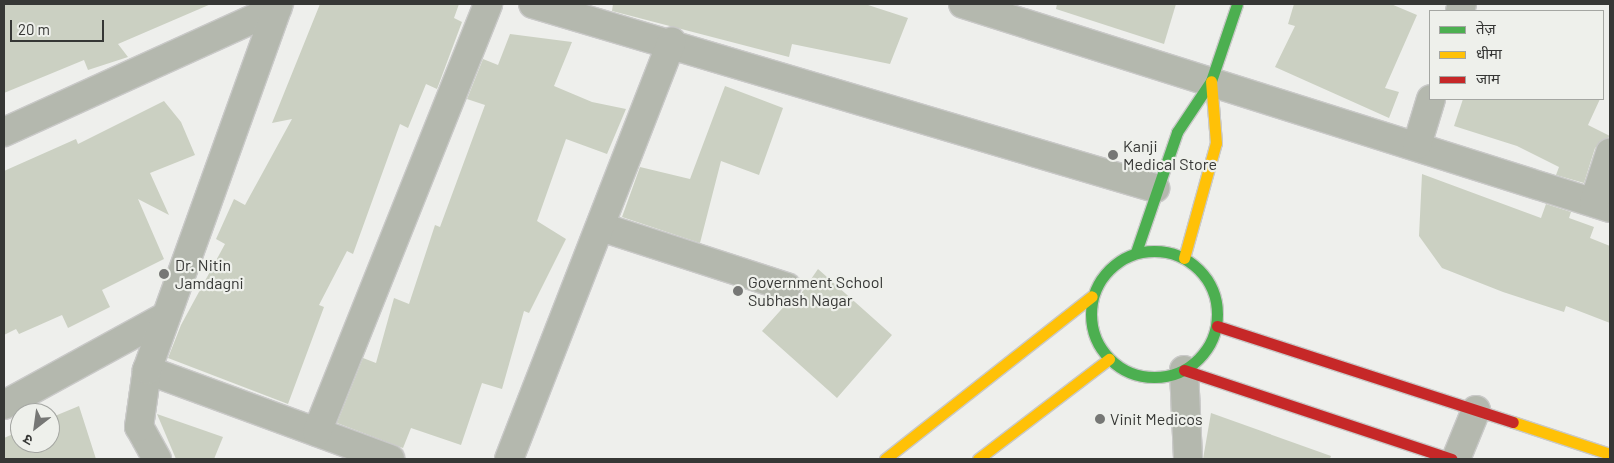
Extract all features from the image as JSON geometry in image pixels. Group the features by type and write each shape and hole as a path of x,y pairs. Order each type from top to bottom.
{"main road":[{"path":"1136,252 1155,188 1177,132 1210,81 1237,4"},
{"path":"1184,258 1216,143 1210,81"},
{"path":"886,459 1092,296 1117,261 1136,252 1161,250 1184,258 1212,286 1217,326 1210,346 1184,370"},
{"path":"1092,296 1090,319 1096,341 1109,359 1132,374 1150,376 1184,370 1452,459"},
{"path":"1217,326 1610,454"},
{"path":"978,459 1109,359"}],"street":[{"path":"317,432 488,4"},
{"path":"533,4 672,42 1155,188"},
{"path":"963,4 1417,145 1602,205 1610,152"},
{"path":"4,132 278,6"},
{"path":"157,459 139,427 147,370 278,6"},
{"path":"510,459 672,42"},
{"path":"1417,145 1431,100"},
{"path":"601,227 787,287"},
{"path":"4,405 166,317"},
{"path":"147,370 390,459"},
{"path":"1184,370 1188,459"},
{"path":"1456,459 1476,410"}],"building":[{"path":"4,4 211,4 118,44 128,57 88,70 84,60 4,93"},
{"path":"320,4 459,4 454,18 462,22 437,89 426,84 408,128 400,124 353,254 347,251 319,305 324,307 288,404 168,358 181,325 225,244 216,239 234,199 245,205 292,119 272,123"},
{"path":"613,4 865,4 908,18 890,64 792,44 789,57 612,11"},
{"path":"1057,4 1176,4 1164,44 1056,9"},
{"path":"1294,4 1391,4 1417,15 1385,88 1399,92 1389,118 1275,67 1295,26 1288,24"},
{"path":"510,34 572,42 554,86 592,102 626,109 607,154 566,139 537,221 566,239 529,313 524,311 502,389 482,383 461,445 411,428 403,448 337,423 363,358 376,363 394,298 409,304 435,225 440,227 485,105 467,99 483,59 498,65"},
{"path":"725,86 783,108 759,175 721,161 700,243 622,217 640,167 690,179"},
{"path":"1463,100 1600,100 1588,125 1610,136 1595,148 1584,183 1556,175 1559,167 1517,146 1454,126"},
{"path":"164,101 181,122 195,155 150,173 169,215 138,199 164,259 102,290 110,307 68,328 62,315 19,334 16,329 4,335 4,171 76,139 78,144"},
{"path":"1422,174 1541,218 1546,204 1571,212 1569,218 1594,227 1590,238 1610,246 1610,323 1566,306 1564,312 1503,292 1442,268 1419,236"},
{"path":"818,269 892,335 837,398 762,331 788,302 798,298"},
{"path":"79,406 96,459 4,459 4,438 10,435 10,453 60,453 60,414"},
{"path":"1211,413 1331,456 1330,459 1203,459"},
{"path":"157,414 223,437 214,459 176,459"}],"traffic: fast":[{"path":"1136,252 1177,132 1211,81 1237,4"},
{"path":"1154,251 1178,255 1199,269 1213,290 1217,314 1213,338 1199,359 1178,373 1154,377 1130,373 1109,359 1095,338 1091,314 1095,290 1109,269 1130,255 1154,251"}],"traffic: slow":[{"path":"1184,258 1216,143 1211,81"},
{"path":"885,459 1092,296"},
{"path":"978,459 1109,359"},
{"path":"1513,422 1610,454"}],"traffic: jam":[{"path":"1217,326 1513,422"},
{"path":"1184,370 1452,459"}],"place":[{"name":"Kanji Medical Store","path":"1113,155"},
{"name":"Dr. Nitin Jamdagni","path":"164,274"},
{"name":"Government School Subhash Nagar","path":"738,291"},
{"name":"Vinit Medicos","path":"1100,419"}]}
